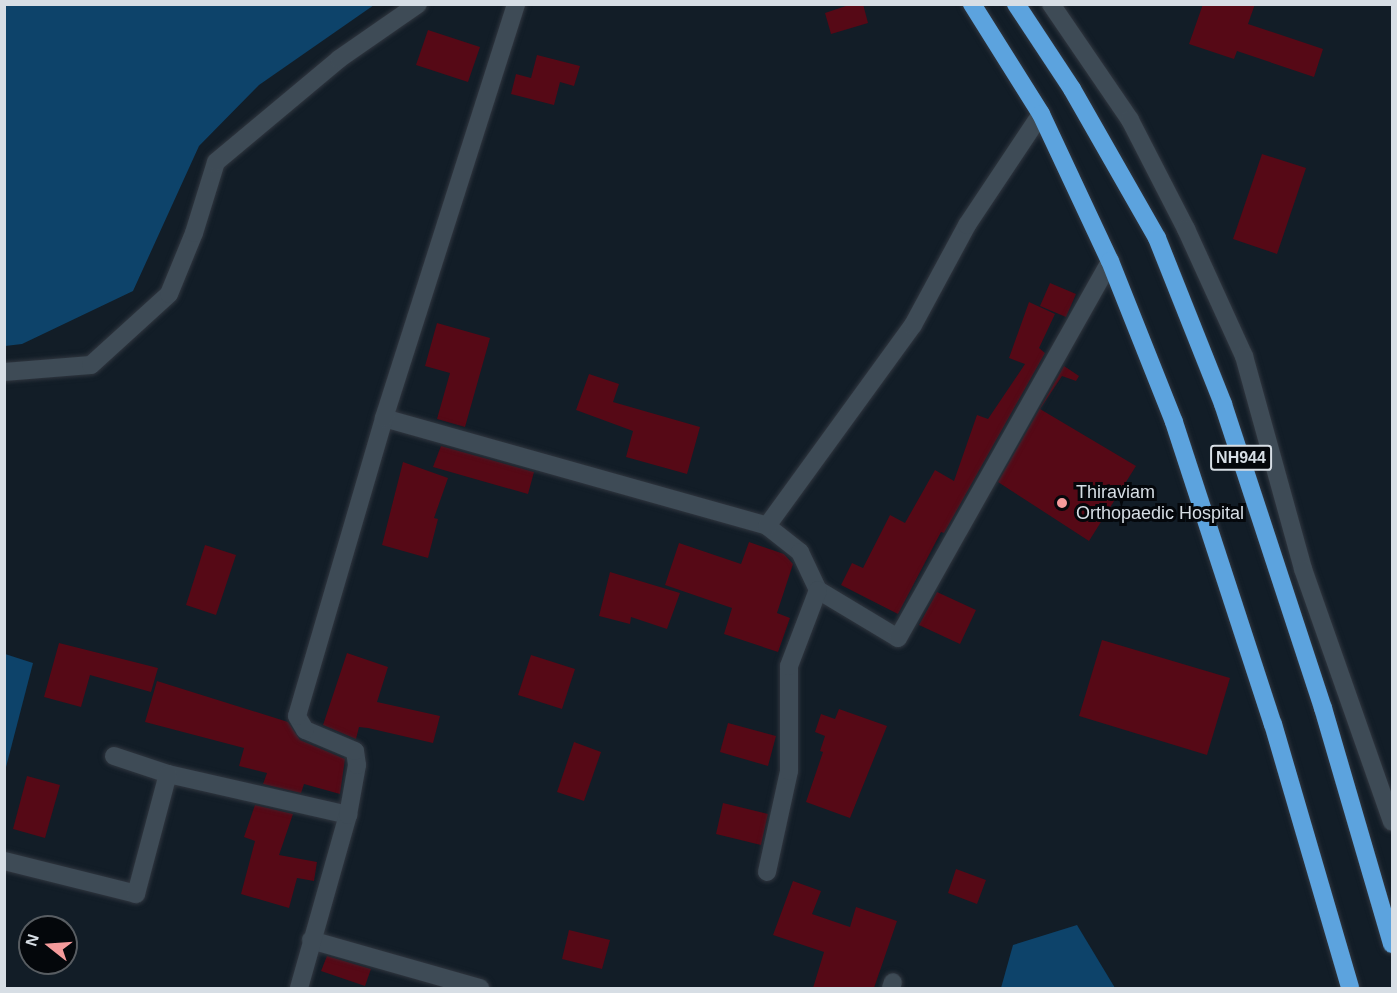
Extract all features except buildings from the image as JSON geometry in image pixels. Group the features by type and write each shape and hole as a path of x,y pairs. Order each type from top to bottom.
{"highway":[{"name":"NH944","path":"972,4 1041,114 1110,261 1178,433 1273,724 1350,988"},
{"name":"NH944","path":"1016,4 1072,89 1157,238 1227,415 1323,708 1392,944"}],"street":[{"path":"4,372 91,364 169,294 194,233 216,162 339,59 418,4"},
{"path":"299,988 348,815 357,765 355,751 305,730 297,716 384,418 516,4"},
{"path":"1051,4 1130,120 1186,229 1244,356 1303,569 1392,822"},
{"path":"767,526 913,325 967,225 1041,114"},
{"path":"384,418 767,526 800,552 819,590 898,638 1110,261"},
{"path":"767,872 787,784 789,666 819,590"},
{"path":"114,756 168,774 348,815"},
{"path":"4,861 136,894 168,774"},
{"path":"311,940 480,988"}],"water":[{"path":"4,5 374,5 259,85 199,146 133,291 22,344 5,346"},
{"path":"4,654 33,663 5,771"},
{"path":"1077,925 1115,988 1001,988 1013,945"}],"place":[{"name":"Thiraviam Orthopaedic Hospital","path":"1062,503"}]}
